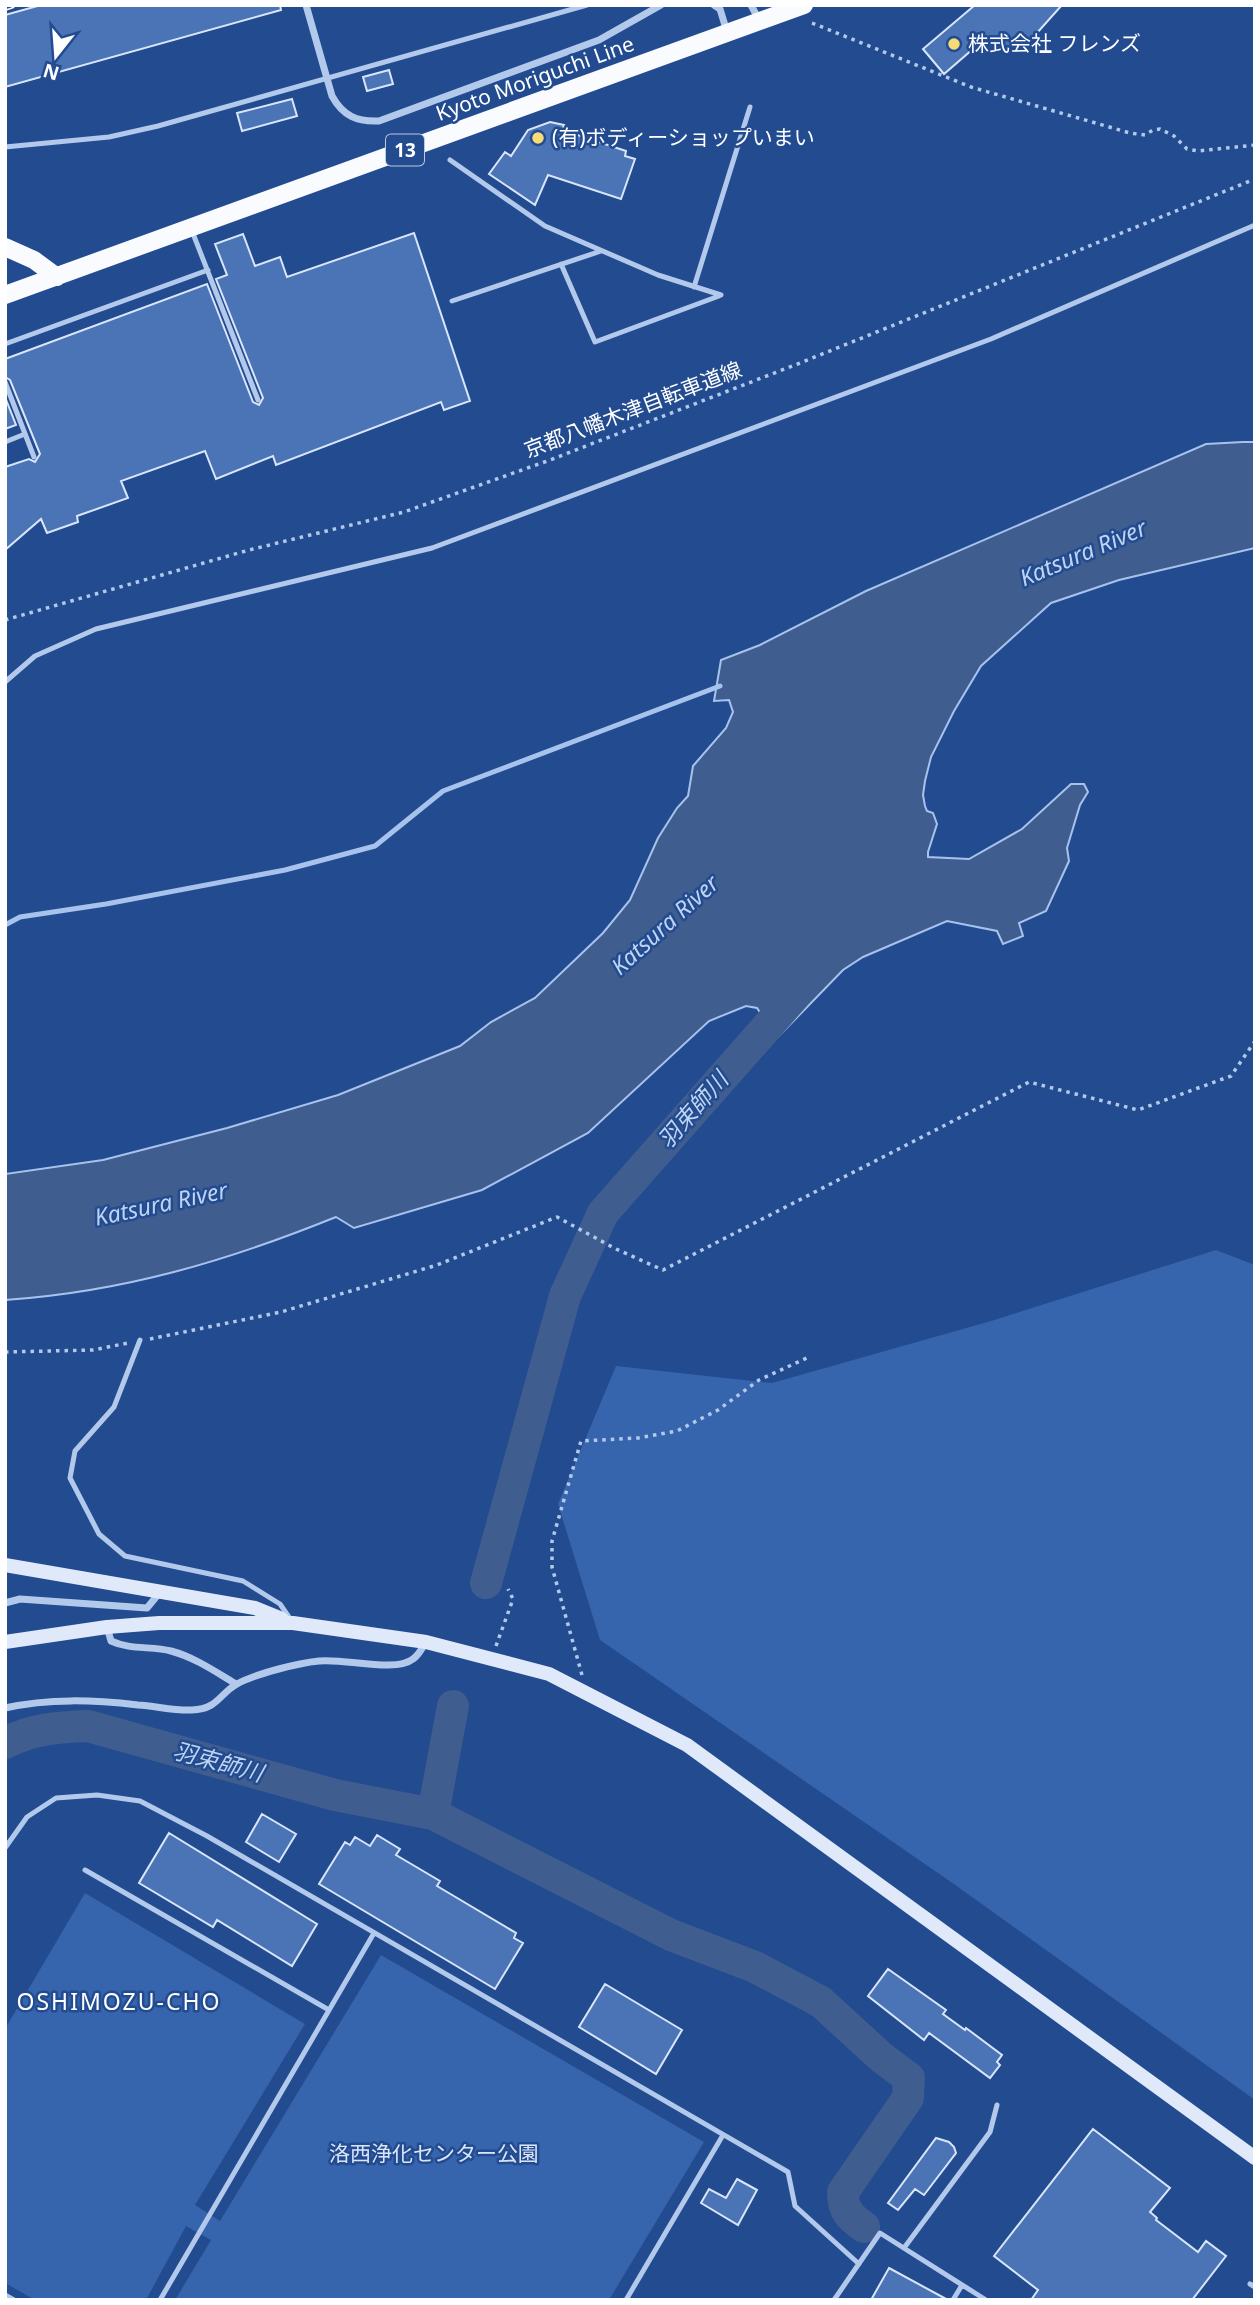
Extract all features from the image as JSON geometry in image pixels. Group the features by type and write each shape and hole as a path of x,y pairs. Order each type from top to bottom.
{"main road":[{"name":"Kyoto Moriguchi Line","path":"5,295 728,33 755,13 804,5"},
{"path":"5,247 34,260 57,277"}],"street":[{"path":"306,5 332,96 340,109 364,122 379,121 599,40 661,5"},
{"path":"717,7 728,33"},
{"path":"5,1565 255,1608 293,1623"},
{"path":"5,1603 20,1599 147,1608 161,1591"},
{"path":"5,1643 107,1627 170,1622 293,1623 426,1642 549,1674 687,1745 1255,2158"},
{"path":"107,1627 111,1641 122,1646 171,1651 236,1684"},
{"path":"5,1708 52,1700 193,1710 218,1703 236,1684 275,1670 319,1661 352,1661 394,1667 416,1658 426,1642"}],"lane":[{"path":"5,147 109,137 158,126 587,5"},
{"path":"694,287 750,107"},
{"path":"450,160 545,226 658,275 721,295 595,342 561,264"},
{"path":"5,682 35,656 96,629 445,543 991,339 1255,225"},
{"path":"191,228 258,400"},
{"path":"452,302 603,250"},
{"path":"5,344 208,270"},
{"path":"5,382 34,457"},
{"path":"5,442 25,434"},
{"path":"140,1340 114,1407 75,1451 70,1478 99,1534 125,1556 243,1580 280,1604 293,1623"},
{"path":"5,1848 27,1817 56,1798 97,1795 140,1801 207,1836 788,2172 794,2206 859,2264"},
{"path":"85,1870 329,2010"},
{"path":"160,2300 374,1933"},
{"path":"904,2248 990,2133 997,2105"},
{"path":"626,2300 723,2135"},
{"path":"834,2300 880,2233 986,2300"},
{"path":"953,2300 962,2285"},
{"path":"5,2295 14,2300"}],"path":[{"path":"812,23 971,87 1130,134 1145,135 1160,129 1174,136 1187,149 1198,151 1255,145"},
{"name":"京都八幡木津自転車道線","path":"5,620 249,551 404,512 550,460 795,365 1255,179"},
{"path":"5,1352 93,1350 281,1312 437,1265 557,1217 616,1249 663,1270 1029,1082 1138,1110 1231,1076 1255,1041"},
{"path":"588,1693 552,1567 552,1541 581,1441 638,1438 677,1431 718,1410 759,1380 809,1357"},
{"path":"500,1632 513,1599 508,1590"}],"green space":[{"path":"1216,1250 1255,1265 1255,2100 951,1882 600,1640 558,1504 616,1366 772,1383 991,1321"},
{"name":"洛西浄化センター公園","path":"85,1893 305,2024 195,2205 220,2221 381,1955 704,2142 609,2300 175,2300 211,2240 186,2226 146,2300 35,2300 5,2283 5,2029"}],"water":[{"name":"Katsura River","path":"1255,442 1255,548 1119,580 1051,603 981,666 931,757 923,795 927,811 933,813 937,824 928,857 969,859 1022,829 1071,784 1084,784 1088,792 1080,805 1067,848 1069,861 1046,911 1019,923 1023,936 1003,944 997,931 947,921 863,957 843,970 777,1038 757,1008 746,1006 709,1021 588,1133 482,1190 354,1228 336,1217 255,1247 133,1282 49,1296 5,1300 5,1174 103,1160 227,1128 338,1095 460,1046 491,1022 535,998 603,933 630,900 658,838 688,796 693,766 726,728 733,712 729,700 714,701 721,660 760,645 866,591 1206,444"}],"building":[{"path":"41,5 280,5 281,10 5,87 5,15"},
{"path":"975,5 1062,5 1020,52 1001,45 988,36 944,74 923,49"},
{"path":"389,70 393,84 367,91 363,77"},
{"path":"292,99 297,116 242,131 237,113"},
{"path":"550,122 564,125 562,130 626,151 625,156 635,159 621,199 548,175 535,205 489,174 505,152 511,156 528,130"},
{"path":"414,233 470,401 444,410 441,402 276,465 273,456 216,479 205,451 121,481 128,498 77,516 78,522 47,533 41,519 5,550 5,467 29,459 35,462 40,454 10,380 5,377 5,359 207,284 253,402 259,405 263,398 216,279 227,275 215,244 243,234 255,266 280,257 287,277"},
{"path":"5,397 16,425 5,429"},
{"path":"262,1814 296,1834 279,1862 246,1842"},
{"path":"169,1833 317,1924 292,1966 217,1920 213,1927 139,1883"},
{"path":"377,1835 400,1849 396,1855 440,1881 437,1886 516,1933 514,1938 523,1943 495,1989 319,1884 345,1842 350,1845 355,1837 370,1846"},
{"path":"888,1969 946,2010 943,2014 1002,2055 997,2062 1000,2065 990,2078 929,2033 924,2040 868,1996"},
{"path":"605,1984 682,2030 656,2074 579,2027"},
{"path":"1093,2129 1170,2188 1150,2212 1156,2220 1198,2252 1206,2241 1226,2256 1192,2300 1031,2300 1038,2290 994,2256"},
{"path":"936,2138 949,2142 956,2153 924,2195 915,2189 898,2210 888,2203"},
{"path":"737,2179 757,2190 738,2225 701,2203 709,2189 726,2198"},
{"path":"889,2268 948,2300 871,2300"}],"waterway":[{"path":"5,925 20,917 106,904 285,870 375,846 443,791 720,686"},
{"name":"羽束師川","path":"486,1583 565,1296 603,1213 797,993"},
{"path":"433,1814 453,1706"},
{"path":"5,1743 45,1730 88,1726 335,1795 433,1814 671,1935 755,1967 821,2002 881,2057 909,2078 908,2098 843,2192 848,2212 864,2227"}],"railway":[{"path":"5,7 11,5"}],"place":[{"name":"株式会社 フレンズ","path":"954,44"},
{"name":"(有)ボディーショップいまい","path":"538,138"}],"district":[{"name":"OSHIMOZU-CHO","path":"119,2002"}]}
